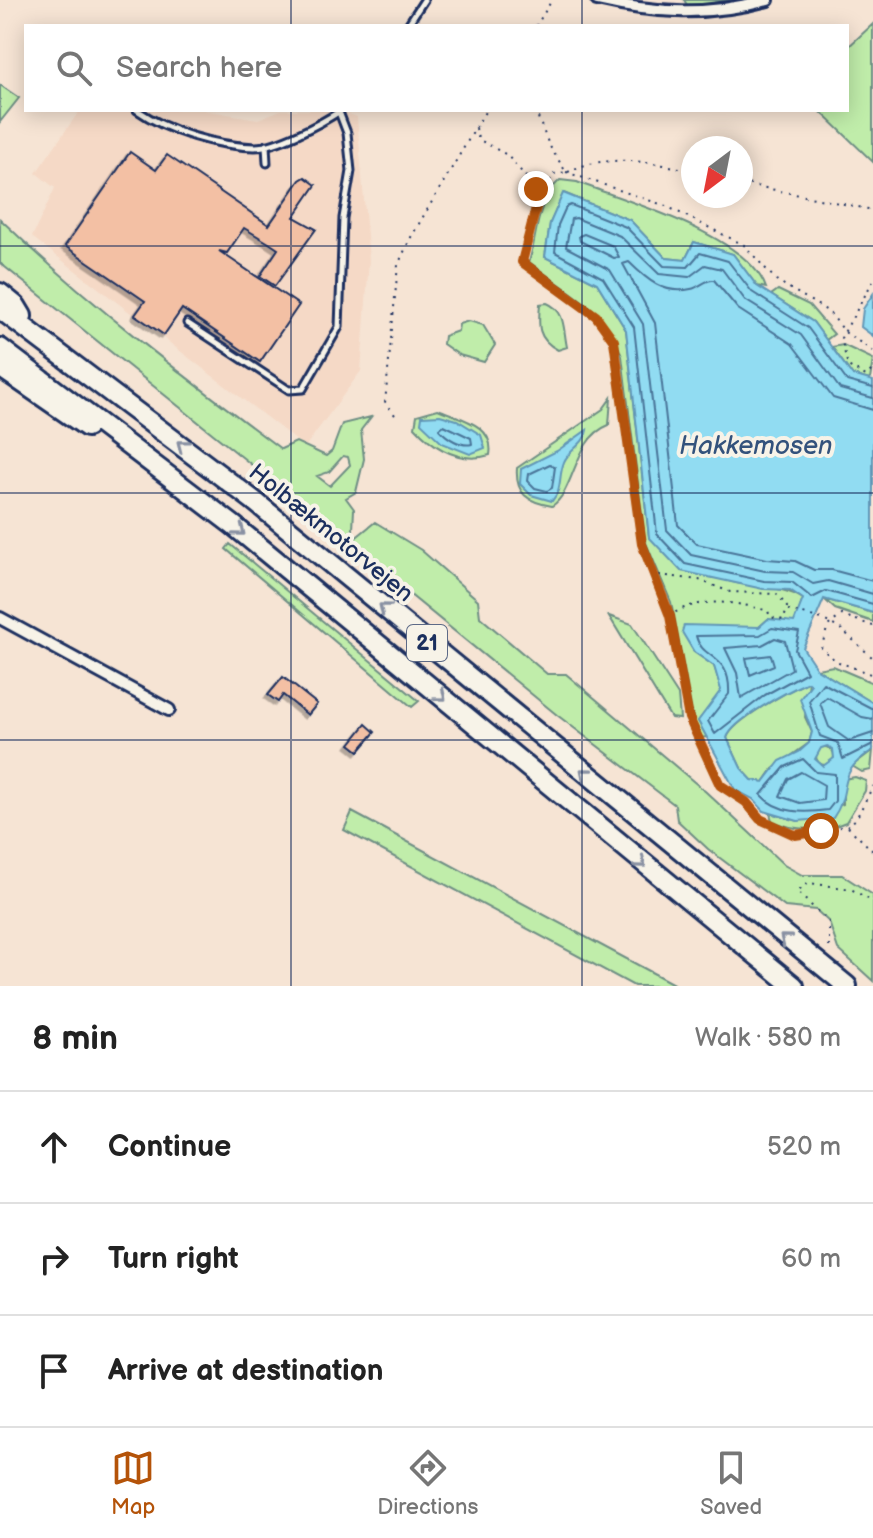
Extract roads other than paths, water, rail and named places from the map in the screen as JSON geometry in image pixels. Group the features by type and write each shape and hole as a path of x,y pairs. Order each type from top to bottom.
{"highway":[{"path":"0,293 16,306 29,329"},
{"name":"Holbækmotorvejen","path":"0,309 253,500 847,986"},
{"name":"21","path":"0,348 233,525 794,986"},
{"path":"0,367 83,425 135,449"}],"street":[{"path":"597,0 630,8 680,13 726,9 768,0"},
{"path":"0,618 169,710"}],"lane":[{"path":"408,24 424,0"},
{"path":"679,0 680,13"},
{"path":"140,112 188,134 256,147 338,112"},
{"path":"187,323 289,390 303,389 339,327 343,218 351,171 349,142 340,112"},
{"path":"266,145 267,163"}],"water":[{"name":"Hakkemosen","path":"563,193 630,220 666,258 685,260 694,242 733,254 757,286 813,322 852,375 873,381 873,613 824,599 803,648 817,669 873,703 873,750 848,774 833,818 798,821 764,811 753,799 735,790 698,721 721,690 714,666 694,652 682,632 684,625 759,627 768,619 794,622 803,599 790,590 763,589 681,571 649,537 626,330 597,283 545,257 550,223","holes":["808,682 811,684 800,699 812,732 809,743 780,761 764,782 752,780 741,768 727,738 750,714","827,746 833,749 834,758 823,766 815,759 821,748"]},
{"path":"873,294 873,336 861,327 863,309"},
{"path":"440,415 457,420 481,435 485,448 470,454 442,443 421,423 422,416"},
{"path":"587,430 583,440 564,462 558,492 552,501 531,495 520,484 521,469 557,451"}]}
